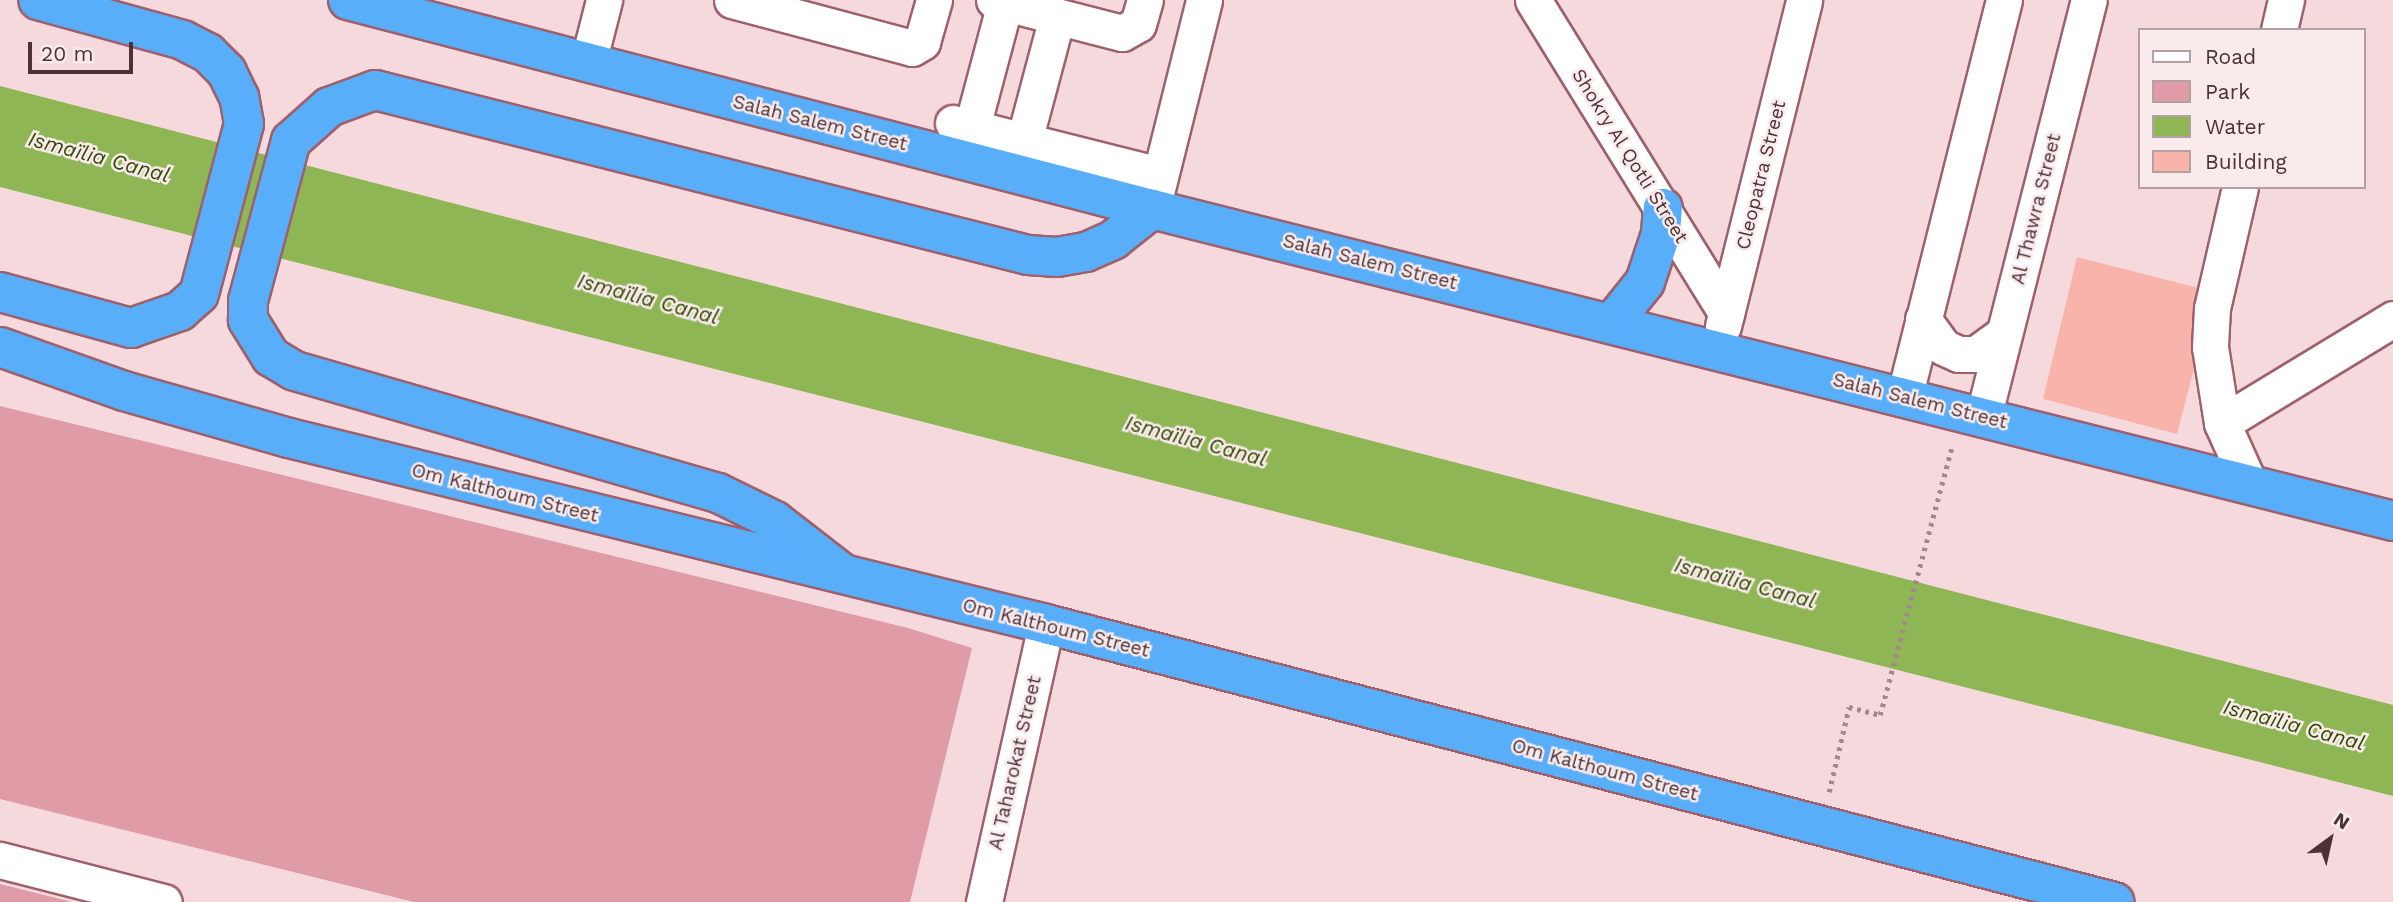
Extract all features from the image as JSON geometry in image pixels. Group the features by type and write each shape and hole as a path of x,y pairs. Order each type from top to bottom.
{"highway":[{"path":"0,292 131,328 180,311 199,294 244,124 240,97 227,72 208,53 183,40 38,0"},
{"name":"Salah Salem Street","path":"348,0 588,63 1156,192 1613,322 1721,331 1905,398 2249,482 2393,521"},
{"path":"849,579 801,538 718,492 293,370 271,357 248,320 248,301 291,141 329,107 375,90 1028,255 1086,252 1113,240 1156,192"},
{"path":"1613,322 1645,282 1661,233 1663,208"},
{"name":"Om Kalthoum Street","path":"0,347 124,391 289,438 849,579 1046,624 2114,902"}],"street":[{"path":"588,63 604,0"},
{"path":"732,0 912,48 922,42 934,0"},
{"path":"1146,0 1138,24 1122,33 999,1 963,125 1024,141 1156,192 1204,0"},
{"name":"Shokry Al Qotli Street","path":"1533,0 1663,208 1721,331"},
{"name":"Cleopatra Street","path":"1721,331 1804,0"},
{"path":"1905,398 2004,0"},
{"name":"Al Thawra Street","path":"1972,415 2004,334 2089,0"},
{"path":"2279,28 2286,0"},
{"path":"1024,141 1057,17"},
{"path":"2240,189 2211,308 2213,386 2222,423 2249,482"},
{"path":"1923,319 1942,347 1959,354 1976,354 2004,334"},
{"path":"2222,423 2393,319"},
{"name":"Al Taharokat Street","path":"984,902 1046,624"},
{"path":"0,860 164,902"}],"path":[{"path":"1821,827 1849,707 1880,715 1918,565 1972,415"}],"green space":[{"path":"0,406 908,628 972,648 910,902 414,902 0,799"},
{"path":"0,884 72,902 0,902"}],"water":[{"name":"Ismaïlia Canal","path":"0,86 2393,705 2393,796 0,187"}],"building":[{"path":"2077,257 2214,292 2177,434 2043,399"}]}
